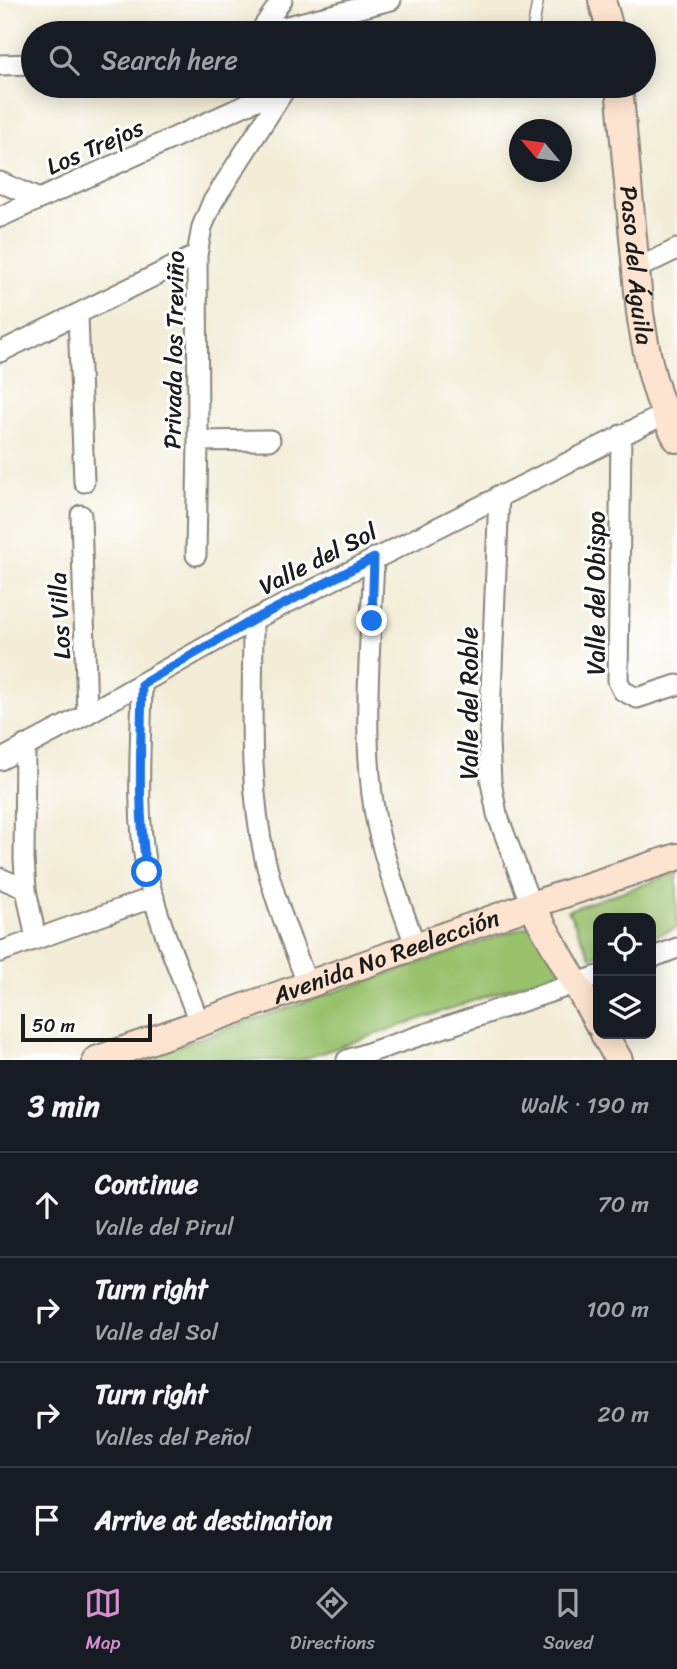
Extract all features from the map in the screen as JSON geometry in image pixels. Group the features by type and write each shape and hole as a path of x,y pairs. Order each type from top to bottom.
{"street":[{"path":"267,21 282,0"},
{"path":"309,21 391,0"},
{"path":"602,0 608,21"},
{"path":"336,21 342,13"},
{"path":"0,65 21,64"},
{"name":"Los Trejos","path":"0,217 260,98"},
{"name":"Privada los Treviño","path":"196,555 197,255 202,227 212,203 278,98"},
{"name":"Paso del Águila","path":"620,98 645,346 656,394 670,411 677,439"},
{"path":"0,183 39,199"},
{"path":"636,269 677,249"},
{"path":"0,352 197,255"},
{"path":"78,314 83,482"},
{"name":"Valle del Sol","path":"2,754 87,714 253,620 670,411"},
{"name":"Valle del Obispo","path":"621,435 618,681 623,691 637,698 677,685"},
{"path":"198,441 270,440"},
{"name":"Valle del Roble","path":"499,495 489,742 491,782 497,814 531,905"},
{"name":"Los Villa","path":"81,515 87,714"},
{"path":"374,558 369,693 372,793 384,853 416,948"},
{"path":"253,620 254,787 259,827 265,861 308,986"},
{"path":"142,684 141,791 144,848 154,897 200,1025"},
{"path":"25,745 26,889 36,939"},
{"name":"Avenida No Reelección","path":"96,1060 531,905 677,856"},
{"path":"0,877 26,889"},
{"path":"0,952 154,897"},
{"path":"531,905 587,980 593,1003"},
{"path":"656,956 677,948"},
{"path":"347,1060 587,980"},
{"path":"607,1039 619,1060"}],"lane":[{"path":"534,21 538,0"}],"green space":[{"path":"677,873 677,928 656,935 656,913 593,913 591,957 568,910"},
{"path":"537,923 560,971 301,1060 135,1060"}],"route":[{"path":"147,872 141,791 142,684 253,620 374,558 372,621"}]}
